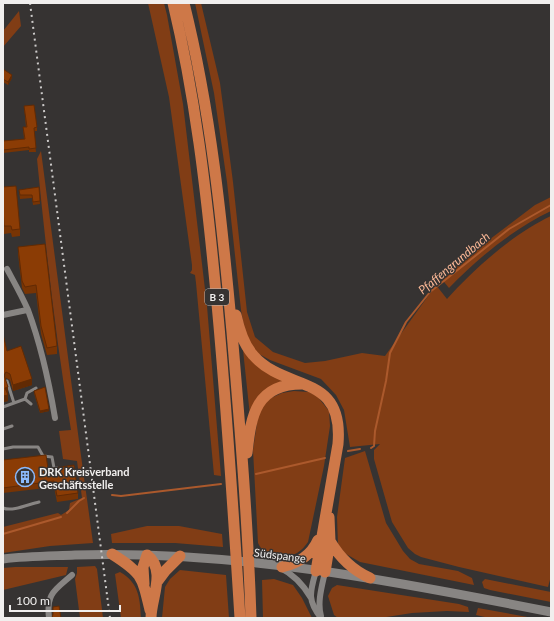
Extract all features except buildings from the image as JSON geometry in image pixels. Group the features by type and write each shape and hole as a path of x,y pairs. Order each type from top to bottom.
{"highway":[{"name":"B 3","path":"173,3 184,48 195,112 210,232 230,450 240,618"},
{"name":"B 3","path":"184,3 193,38 208,120 218,188 226,264 244,480 251,618"},
{"name":"B 3","path":"226,264 240,333 248,349 268,367 315,389 327,398 331,403 336,416 338,439 329,498 322,532 318,543 307,556 293,564 277,566"},
{"name":"B 3","path":"244,480 251,423 257,405 263,398 277,389 294,384 304,384"},
{"name":"B 3","path":"320,572 330,541 329,498"},
{"name":"B 3","path":"320,572 322,532"},
{"path":"330,541 354,570 370,578"},
{"path":"112,554 127,559 144,584"},
{"path":"147,555 153,561 157,572 157,582 151,615 144,584 143,567 147,555"},
{"path":"157,582 166,570 180,556"}],"main road":[{"path":"3,559 112,554"},
{"name":"Südspange","path":"127,559 147,555 180,556 277,566 370,578 551,612"}],"street":[{"path":"7,269 27,310 38,342 50,388 55,418"},
{"path":"3,315 27,310"},
{"path":"277,566 296,578 304,586 311,598 312,606 321,618"},
{"path":"311,598 320,572"},
{"path":"320,572 321,618"},
{"path":"49,618 48,606 52,594 72,575"}],"lane":[{"path":"7,381 14,403"},
{"path":"25,399 27,393 36,388"},
{"path":"3,407 25,399"},
{"path":"25,399 31,404"},
{"path":"3,429 12,426"},
{"path":"3,449 13,447 38,447 43,456 52,457 54,468 60,467"},
{"path":"3,508 14,508 39,502"}],"shaded area":[{"path":"148,3 164,3 183,104 207,306 221,476 214,475 195,275 190,273 192,270 192,265 169,97"},
{"path":"195,3 201,3 220,83 233,182 247,312 255,337 273,352 305,363 325,361 362,353 385,356 436,285 447,299 469,276 495,253 523,232 551,216 551,576 548,587 459,567 415,554 408,548 392,522 374,459 374,450 380,444 350,447 344,410 336,395 321,379 270,360 259,354 250,345 244,327 241,310 227,182 214,93"},
{"path":"19,11 21,26 3,47 3,31"},
{"path":"41,151 93,543 50,546 3,553 3,527 58,513 61,515 69,510 70,503 82,498 77,461 63,459 59,431 71,430 56,329 44,227 37,159"},
{"path":"551,197 551,211 510,235 484,255 449,288 440,277 535,205"},
{"path":"243,350 292,381 277,387 250,416"},
{"path":"294,391 309,392 317,396 329,411 330,426 324,466 308,542 297,553 279,555 265,551 258,543 253,450 258,416 262,406 271,398 282,393"},
{"path":"365,451 386,523 403,551 410,559 419,564 458,571 472,578 474,585 360,562 346,554 338,545 337,517 345,458"},
{"path":"147,526 179,526 222,534 223,547 175,543 112,543 111,534"},
{"path":"95,566 97,569 103,618 80,618 75,579 77,567"},
{"path":"68,567 66,575 3,590 3,568"},
{"path":"180,570 226,575 229,618 162,618 165,587 170,579"},
{"path":"120,572 135,586 139,598 141,618 121,618 115,574"},
{"path":"274,579 293,585 302,598 312,618 263,618 262,580"},
{"path":"485,579 551,592 551,602 484,588 482,582"},
{"path":"337,585 459,604 468,607 469,612 447,611 412,613 380,618 338,618 334,615 328,596 332,588"},
{"path":"478,608 533,618 489,618 476,615"}],"waterway":[{"name":"Pfaffengrundbach","path":"371,448 374,446 375,431 386,381 390,353 406,322 430,292 509,229 551,205"},
{"name":"Pfaffengrundbach","path":"348,451 360,449"},
{"name":"Pfaffengrundbach","path":"256,474 325,458"},
{"name":"Pfaffengrundbach","path":"112,495 121,496 221,484"},
{"name":"Pfaffengrundbach","path":"67,513 84,498"},
{"name":"Pfaffengrundbach","path":"3,534 61,517"}],"railway":[{"path":"30,3 110,618"}],"place":[{"name":"DRK Kreisverband Geschäftsstelle","path":"25,477"}]}
